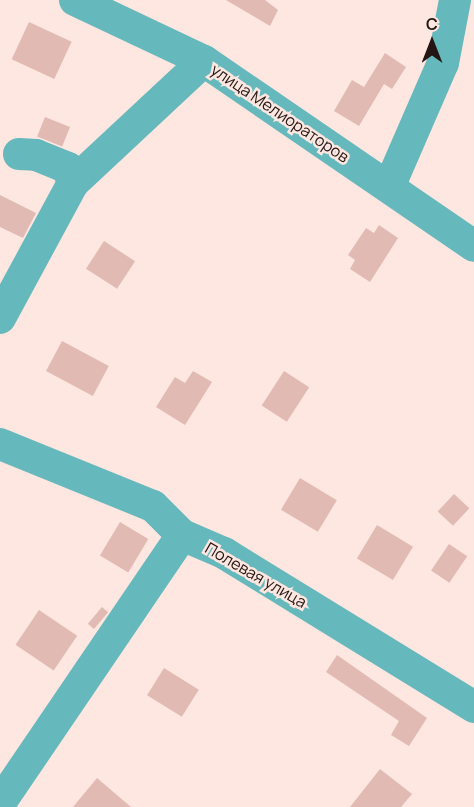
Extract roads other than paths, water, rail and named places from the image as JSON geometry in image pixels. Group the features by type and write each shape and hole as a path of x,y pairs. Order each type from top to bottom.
{"street":[{"name":"улица Мелиораторов","path":"75,0 204,61 474,246"},
{"path":"389,187 443,63 455,0"},
{"path":"0,318 73,183 204,61"},
{"path":"19,154 36,155 68,168 73,183"},
{"name":"Полевая улица","path":"0,444 153,506 182,535 224,553 474,706"},
{"path":"0,803 182,535"}]}
